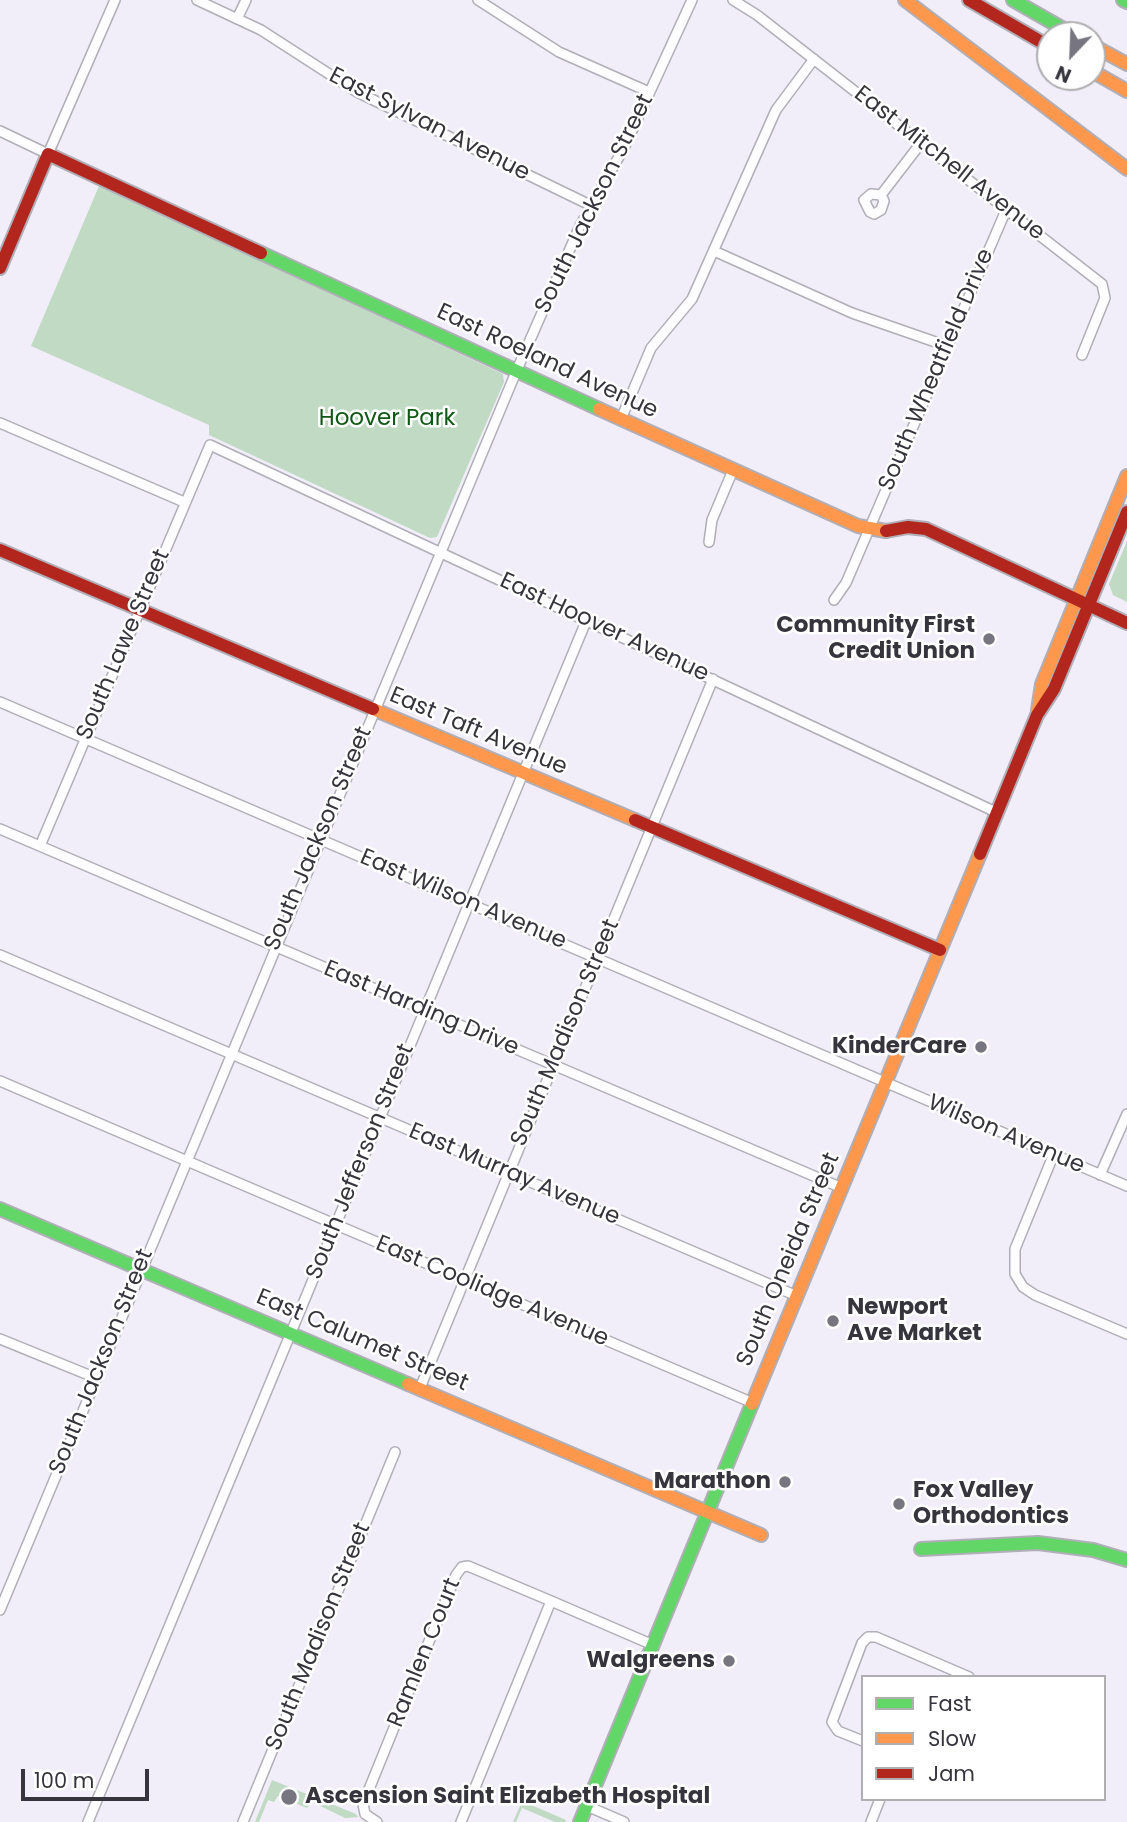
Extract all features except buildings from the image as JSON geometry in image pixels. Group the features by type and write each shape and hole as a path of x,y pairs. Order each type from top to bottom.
{"main road":[{"path":"905,0 1127,169"},
{"path":"969,0 1036,39"},
{"path":"1013,0 1050,21"},
{"path":"1106,53 1127,64"},
{"path":"1106,79 1127,91"},
{"path":"0,268 48,154"},
{"name":"East Roeland Avenue","path":"48,154 516,372 868,530 883,532 917,526 926,529 1127,623"},
{"name":"South Oneida Street","path":"580,1822 1037,715 1054,689 1127,476"},
{"name":"South Oneida Street","path":"1082,603 1127,512"},
{"name":"East Taft Avenue","path":"0,550 940,950"},
{"name":"East Calumet Street","path":"0,1209 761,1535"},
{"path":"921,1549 1034,1543 1075,1547 1127,1560"}],"street":[{"path":"48,154 115,0"},
{"name":"East Sylvan Avenue","path":"197,0 269,35 357,92 590,205"},
{"path":"237,19 246,0"},
{"path":"478,0 559,52 649,92"},
{"name":"South Jackson Street","path":"0,1610 439,550 590,205 625,146 692,0"},
{"name":"East Mitchell Avenue","path":"733,0 814,59 1102,284 1106,291 1082,355"},
{"path":"621,419 651,348 690,303 776,110 814,59"},
{"name":"East Roeland Avenue","path":"0,131 48,154"},
{"path":"881,195 921,142"},
{"name":"South Wheatfield Drive","path":"834,600 846,583 1006,209"},
{"path":"714,251 852,313 947,346"},
{"path":"0,424 184,502"},
{"name":"East Hoover Avenue","path":"210,446 439,550 998,813"},
{"name":"South Lawe Street","path":"40,846 210,446"},
{"path":"709,542 712,520 733,470"},
{"name":"South Jefferson Street","path":"88,1822 587,620"},
{"name":"South Madison Street","path":"420,1388 713,679"},
{"name":"East Wilson Avenue","path":"0,702 886,1083"},
{"name":"East Harding Drive","path":"0,829 842,1188"},
{"name":"East Murray Avenue","path":"0,955 797,1296"},
{"name":"East Coolidge Avenue","path":"0,1081 753,1403"},
{"name":"Wilson Avenue","path":"886,1083 1127,1186"},
{"path":"1100,1175 1127,1114"},
{"path":"1054,1156 1015,1249 1015,1274 1023,1287 1035,1295 1127,1334"},
{"path":"0,1339 96,1378"},
{"name":"South Madison Street","path":"243,1822 396,1452"},
{"name":"Ramlen Court","path":"377,1822 365,1814 363,1804 460,1569 472,1567 653,1646"},
{"path":"461,1822 551,1601"},
{"path":"861,1740 838,1731 832,1722 864,1639 876,1637 964,1675"},
{"path":"871,1822 879,1801"},
{"path":"587,1806 624,1822"}],"green space":[{"name":"Hoover Park","path":"99,186 503,374 504,382 437,537 430,538 209,435 209,425 31,346"},
{"path":"1127,541 1127,602 1113,595 1109,584"},
{"path":"272,1780 358,1817 345,1818 312,1802 307,1808 278,1796 274,1802 268,1800 259,1822 255,1822"},
{"path":"522,1801 566,1820 555,1822 522,1808 516,1822 513,1822"}],"traffic: fast":[{"path":"1013,0 1050,21"},
{"path":"1123,0 1127,2"},
{"path":"261,253 599,409"},
{"path":"0,1209 408,1384"},
{"path":"580,1822 752,1404"},
{"path":"921,1549 1038,1543 1093,1550 1127,1560"}],"traffic: slow":[{"path":"905,0 1127,169"},
{"path":"1106,53 1127,64"},
{"path":"1106,79 1127,91"},
{"path":"599,409 858,526 886,531"},
{"path":"1038,710 1042,684 1127,476"},
{"path":"373,709 635,820"},
{"path":"752,1404 980,854"},
{"path":"408,1384 761,1535"}],"traffic: jam":[{"path":"969,0 1036,39"},
{"path":"0,268 48,154 261,253"},
{"path":"980,854 1037,715 1054,689 1127,512"},
{"path":"886,531 908,527 926,529 1127,623"},
{"path":"0,550 373,709"},
{"path":"635,820 940,950"}],"place":[{"name":"Community First Credit Union","path":"989,639"},
{"name":"KinderCare","path":"981,1047"},
{"name":"Newport Ave Market","path":"833,1321"},
{"name":"Marathon","path":"785,1482"},
{"name":"Fox Valley Orthodontics","path":"899,1504"},
{"name":"Walgreens","path":"729,1661"},
{"name":"Ascension Saint Elizabeth Hospital","path":"289,1797"}]}
